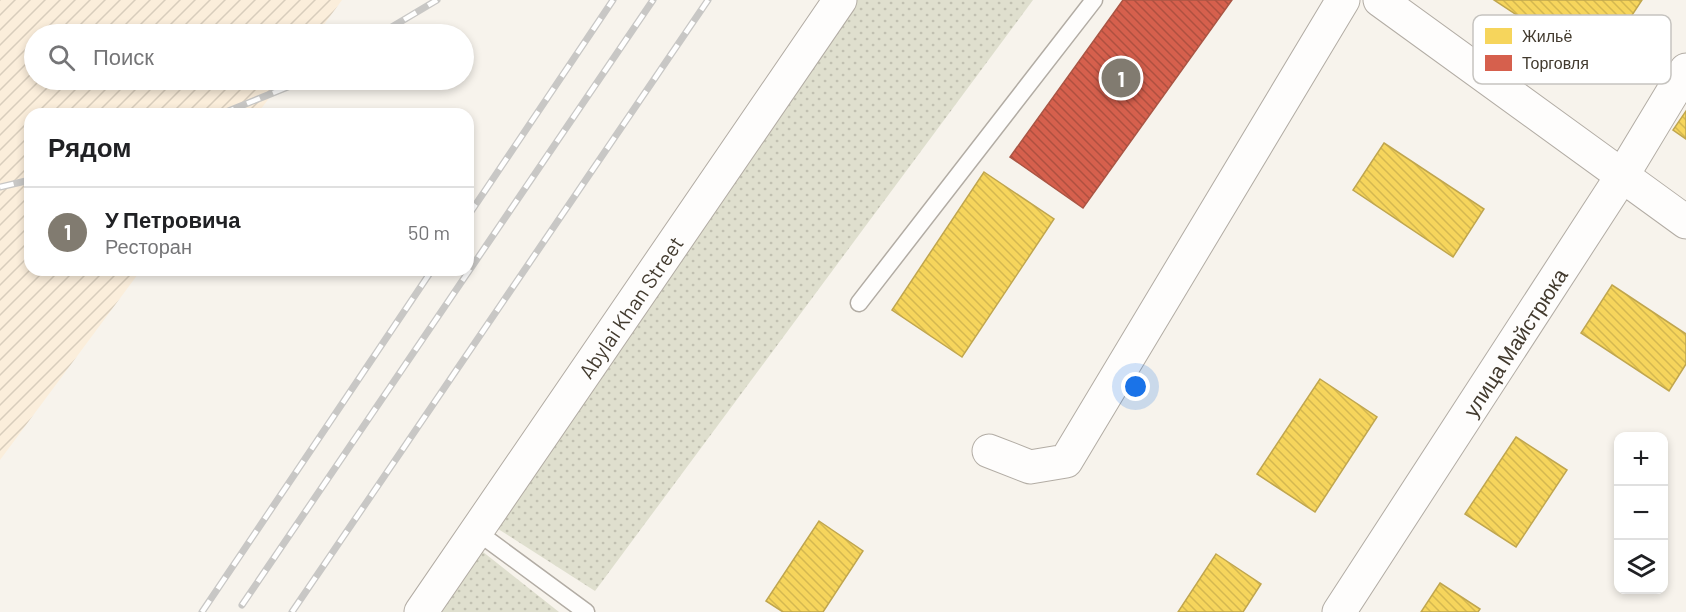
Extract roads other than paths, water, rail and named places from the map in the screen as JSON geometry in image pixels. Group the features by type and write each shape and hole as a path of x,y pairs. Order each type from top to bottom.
{"street":[{"name":"Abylai Khan Street","path":"421,612 840,0"},
{"path":"989,451 1030,467 1066,461 1343,0"},
{"path":"1380,0 1473,68"},
{"name":"улица Майстрюка","path":"1340,612 1622,176 1686,70"},
{"path":"1496,84 1686,222"}],"lane":[{"path":"859,303 1094,0"},
{"path":"476,531 586,612"}],"railway":[{"path":"397,24 437,0"},
{"path":"474,207 613,0"},
{"path":"474,263 653,0"},
{"path":"292,612 708,0"},
{"path":"236,108 280,90"},
{"path":"0,187 24,181"},
{"path":"202,612 428,276"},
{"path":"242,605 466,276"}],"place":[{"name":"У Петровича","path":"1121,78"}]}
